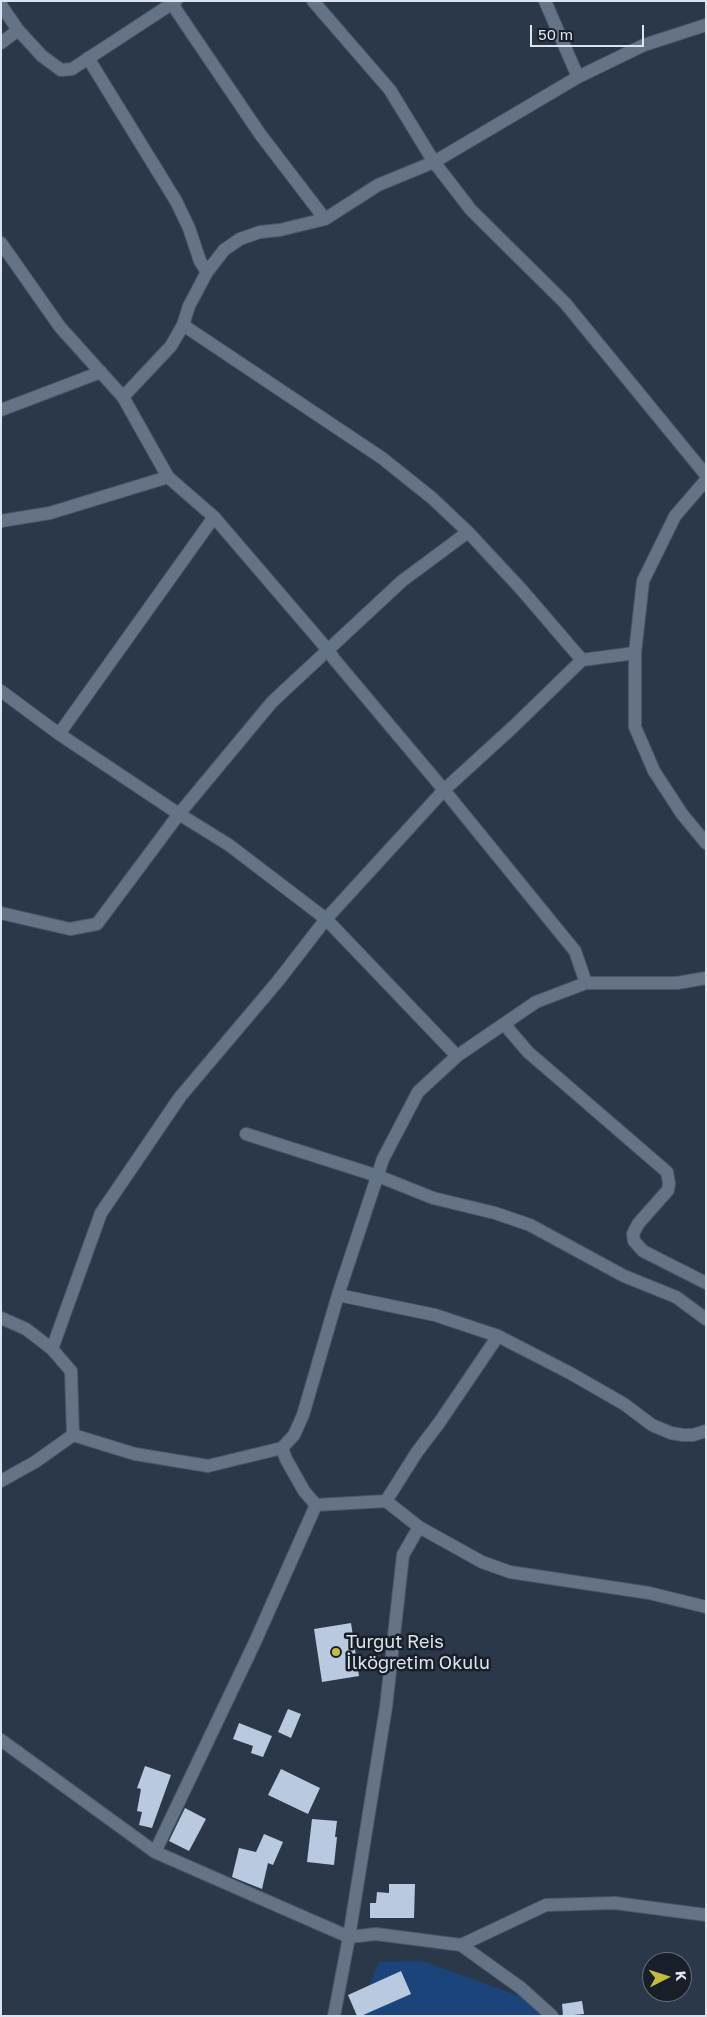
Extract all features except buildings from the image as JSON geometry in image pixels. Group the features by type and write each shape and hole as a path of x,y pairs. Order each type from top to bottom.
{"street":[{"path":"313,1 390,90 434,162 471,210 565,303 706,475"},
{"path":"545,1 578,77"},
{"path":"1,5 18,30 42,56 61,70 72,69 174,3 260,134 325,219"},
{"path":"123,397 171,346 183,325 189,306 207,272 224,250 240,239 260,232 280,230 325,219 378,185 434,162 578,77 644,45 706,25"},
{"path":"1,43 18,30"},
{"path":"88,58 180,208 190,228 200,260 207,272"},
{"path":"1,244 60,327 123,397 168,477 214,518 328,650 444,790 575,951 586,983"},
{"path":"183,325 382,458 432,498 468,532 521,589 582,660"},
{"path":"1,410 101,372"},
{"path":"1,521 50,512 168,477"},
{"path":"706,480 675,516 643,582 635,653 635,727 654,771 682,814 706,843"},
{"path":"59,734 214,518"},
{"path":"1,914 70,929 97,924 179,814 272,702 402,581 468,532"},
{"path":"52,1349 101,1213 180,1097 278,981 326,920 444,790 582,660 635,653"},
{"path":"1,691 59,734 229,845 326,920 457,1056"},
{"path":"73,1435 135,1454 208,1466 282,1448 294,1435 304,1416 338,1295 383,1159 418,1092 457,1056 536,1002 586,983 704,980"},
{"path":"504,1024 534,1058 667,1172 668,1190 638,1224 633,1234 634,1241 643,1251 706,1283"},
{"path":"246,1134 378,1176 433,1198 495,1213 530,1225 624,1276 676,1297 706,1319"},
{"path":"338,1295 435,1315 498,1336 570,1373 624,1404 652,1425 671,1433 683,1435 694,1435 706,1431"},
{"path":"1,1318 26,1329 52,1349 71,1371 73,1435"},
{"path":"386,1501 417,1452 439,1424 498,1336"},
{"path":"1,1481 35,1462 73,1435"},
{"path":"282,1448 304,1491 316,1505"},
{"path":"316,1505 386,1501 419,1527 482,1562 510,1572 649,1594 706,1606"},
{"path":"155,1852 255,1642 316,1505"},
{"path":"334,2016 349,1937 386,1707 403,1556 419,1527"},
{"path":"1,1740 155,1852 349,1937 376,1934 461,1945 521,1988 552,2016"},
{"path":"461,1945 546,1905 615,1903 706,1915"}],"shaded area":[{"path":"422,1961 525,1998 543,2016 357,2016 379,1962"}],"place":[{"name":"Turgut Reis İlköğretim Okulu","path":"336,1652"}]}
